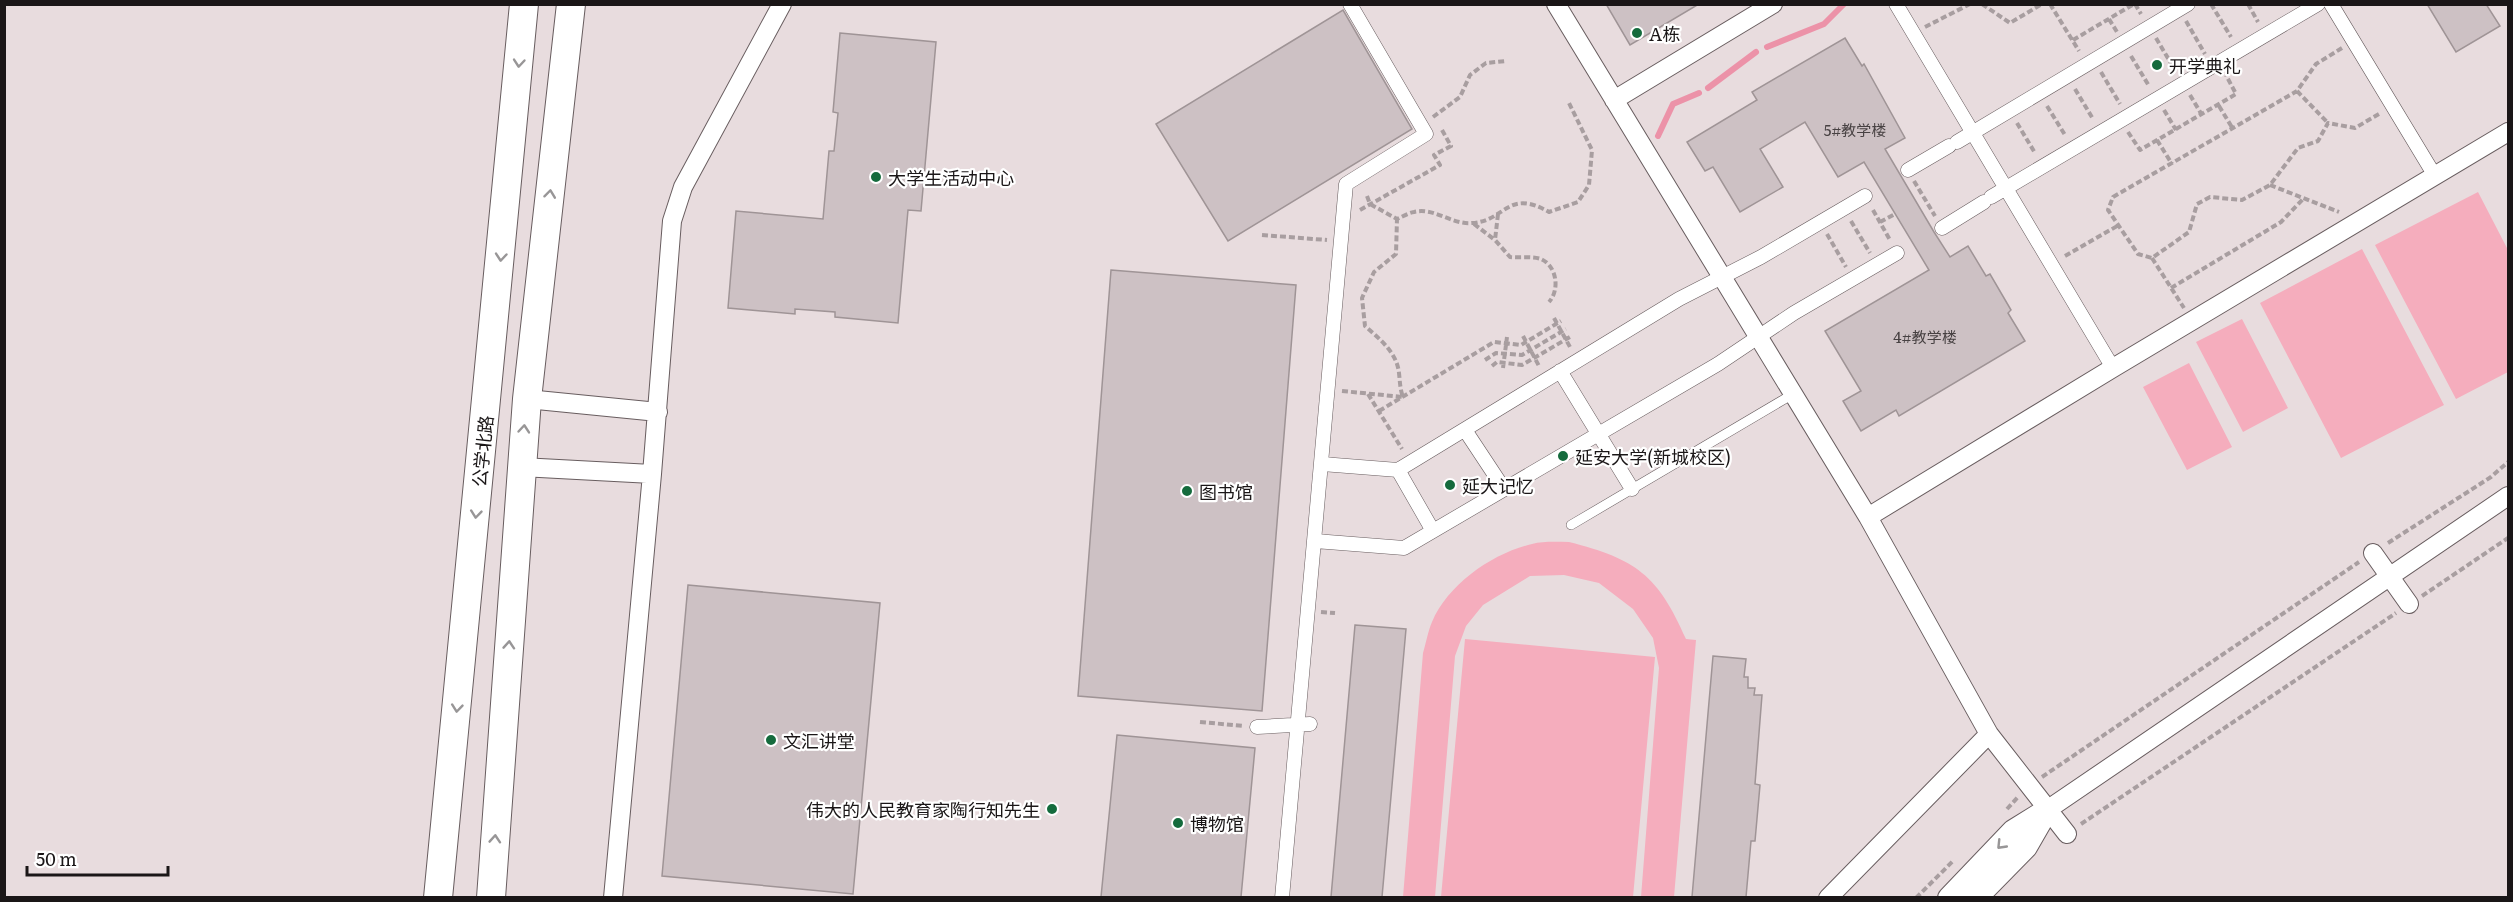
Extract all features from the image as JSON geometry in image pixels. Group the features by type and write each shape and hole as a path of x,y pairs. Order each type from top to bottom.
{"main road":[{"name":"公学北路","path":"438,897 525,4"},
{"path":"491,897 527,399 572,9"}],"street":[{"path":"614,897 658,412 672,221 683,187 782,4"},
{"path":"1282,897 1304,724 1315,541 1346,184 1425,134 1350,4"},
{"path":"1556,4 1868,518 1989,734 2067,834"},
{"path":"1614,100 1773,4"},
{"path":"1896,4 2113,368"},
{"path":"1942,228 2318,4"},
{"path":"2331,4 2435,176"},
{"path":"1908,170 2183,7"},
{"path":"1868,518 2113,368 2508,132"},
{"path":"1322,464 1398,470 1679,299 1865,196"},
{"path":"1315,541 1404,548 1718,364 1758,336 1897,253"},
{"path":"1560,372 1632,489"},
{"path":"527,399 658,412"},
{"path":"1465,430 1504,489"},
{"path":"521,467 652,474"},
{"path":"1398,470 1434,531"},
{"path":"1949,897 2013,831 2391,578 2508,496"},
{"path":"2373,553 2409,604"},
{"path":"1257,727 1304,724"},
{"path":"1828,897 1989,734"},
{"path":"1976,897 2026,847 2047,810"}],"lane":[{"path":"1571,525 1793,394"}],"path":[{"path":"1913,33 1970,4"},
{"path":"1982,4 2010,23 2042,4"},
{"path":"2050,4 2082,56 2094,60 2128,117 2125,127 2140,150 2236,94 2223,70 2213,67 2183,7"},
{"path":"2073,40 2134,4 2202,115"},
{"path":"2211,4 2239,51"},
{"path":"2109,19 2176,130"},
{"path":"2184,308 2152,258 2138,254 2108,210 2113,197 2297,91 2316,64 2353,42"},
{"path":"1433,117 1461,98 1470,75 1486,63 1506,62"},
{"path":"2067,76 2101,132"},
{"path":"2297,91 2328,123 2355,128 2392,106"},
{"path":"2040,93 2073,149"},
{"path":"1396,219 1414,211 1434,213 1450,221 1473,223 1498,214 1514,203 1536,204 1549,212 1578,202 1589,185 1592,150 1569,103"},
{"path":"2219,106 2233,129"},
{"path":"1359,210 1440,165 1434,155 1451,146 1431,110"},
{"path":"2010,111 2043,166"},
{"path":"2152,258 2188,232 2197,204 2210,197 2242,200 2270,185 2298,148 2318,141 2328,123"},
{"path":"2157,140 2172,164"},
{"path":"1908,170 1942,228"},
{"path":"2270,185 2344,213"},
{"path":"1366,196 1370,204 1396,219"},
{"path":"1865,196 1897,253"},
{"path":"2171,288 2281,222 2304,198"},
{"path":"1844,208 1876,264"},
{"path":"1495,240 1498,214"},
{"path":"1880,222 1895,214"},
{"path":"1396,219 1396,254 1374,272 1362,298 1365,326 1387,345 1400,372 1399,385 1402,397"},
{"path":"1820,222 1853,278"},
{"path":"1473,223 1495,240 1510,257 1541,259 1550,268 1557,280 1553,297 1549,302"},
{"path":"2051,264 2119,225"},
{"path":"1262,234 1309,238"},
{"path":"1554,318 1564,331 1570,345"},
{"path":"1379,411 1494,342 1521,345 1559,323"},
{"path":"1485,360 1496,353 1522,355 1564,331"},
{"path":"1523,336 1538,363"},
{"path":"1504,366 1507,337"},
{"path":"1492,366 1497,362 1504,366 1522,365 1568,338"},
{"path":"1329,390 1402,397"},
{"path":"1368,394 1411,462"},
{"path":"2028,786 2373,553 2491,477 2508,462"},
{"path":"2067,834 2508,538"},
{"path":"1318,612 1335,613"},
{"path":"1200,722 1257,727"}],"shaded area":[{"path":"2478,192 2508,250 2508,372 2456,399 2375,245"},
{"path":"2362,249 2444,405 2341,458 2260,303"},
{"path":"2242,319 2288,408 2243,432 2196,342"},
{"path":"2189,363 2232,447 2187,470 2143,387"},
{"path":"1569,542 1612,555 1642,573 1665,599 1686,639 1696,640 1674,897 1641,897 1659,668 1653,638 1633,609 1599,583 1564,575 1530,576 1483,605 1466,626 1455,656 1435,897 1403,897 1423,653 1432,622 1439,608 1460,583 1487,563 1517,548 1532,544"},
{"path":"1465,639 1655,657 1633,897 1441,897"}],"building":[{"name":"A栋","path":"1606,4 1699,4 1630,45"},
{"path":"2427,4 2486,4 2500,26 2456,52"},
{"path":"1343,10 1412,129 1228,241 1156,124"},
{"name":"大学生活动中心","path":"840,33 936,42 921,211 908,210 898,323 835,317 835,312 795,309 795,314 728,308 736,211 823,219 829,151 834,151 838,113 833,112"},
{"path":"1845,38 1862,66 1864,64 1905,138 1885,149 1934,232 1950,257 1968,246 1986,276 1990,274 2011,310 2008,313 2025,341 1899,416 1896,410 1861,431 1843,401 1861,391 1825,331 1929,270 1864,162 1838,177 1805,122 1760,149 1783,187 1740,212 1713,167 1705,171 1687,142 1757,100 1752,92"},
{"name":"图书馆","path":"1111,270 1296,285 1262,711 1078,696"},
{"name":"文汇讲堂","path":"688,585 880,603 853,894 662,876"},
{"path":"1355,625 1406,629 1382,897 1331,897"},
{"path":"1713,656 1746,659 1744,677 1748,677 1748,688 1755,688 1754,695 1762,695 1755,784 1760,785 1755,841 1751,841 1746,897 1692,897"},
{"name":"博物馆","path":"1117,735 1255,748 1241,897 1101,897"}],"waterway":[{"path":"1767,47 1824,24 1844,4"},
{"path":"1708,88 1756,52"},
{"path":"1658,136 1673,104 1699,93"}],"place":[{"name":"A栋","path":"1637,33"},
{"name":"开学典礼","path":"2157,65"},
{"name":"大学生活动中心","path":"876,177"},
{"name":"延安大学(新城校区)","path":"1563,456"},
{"name":"延大记忆","path":"1450,485"},
{"name":"图书馆","path":"1187,491"},
{"name":"文汇讲堂","path":"771,740"},
{"name":"伟大的人民教育家陶行知先生","path":"1052,809"},
{"name":"博物馆","path":"1178,823"}]}
